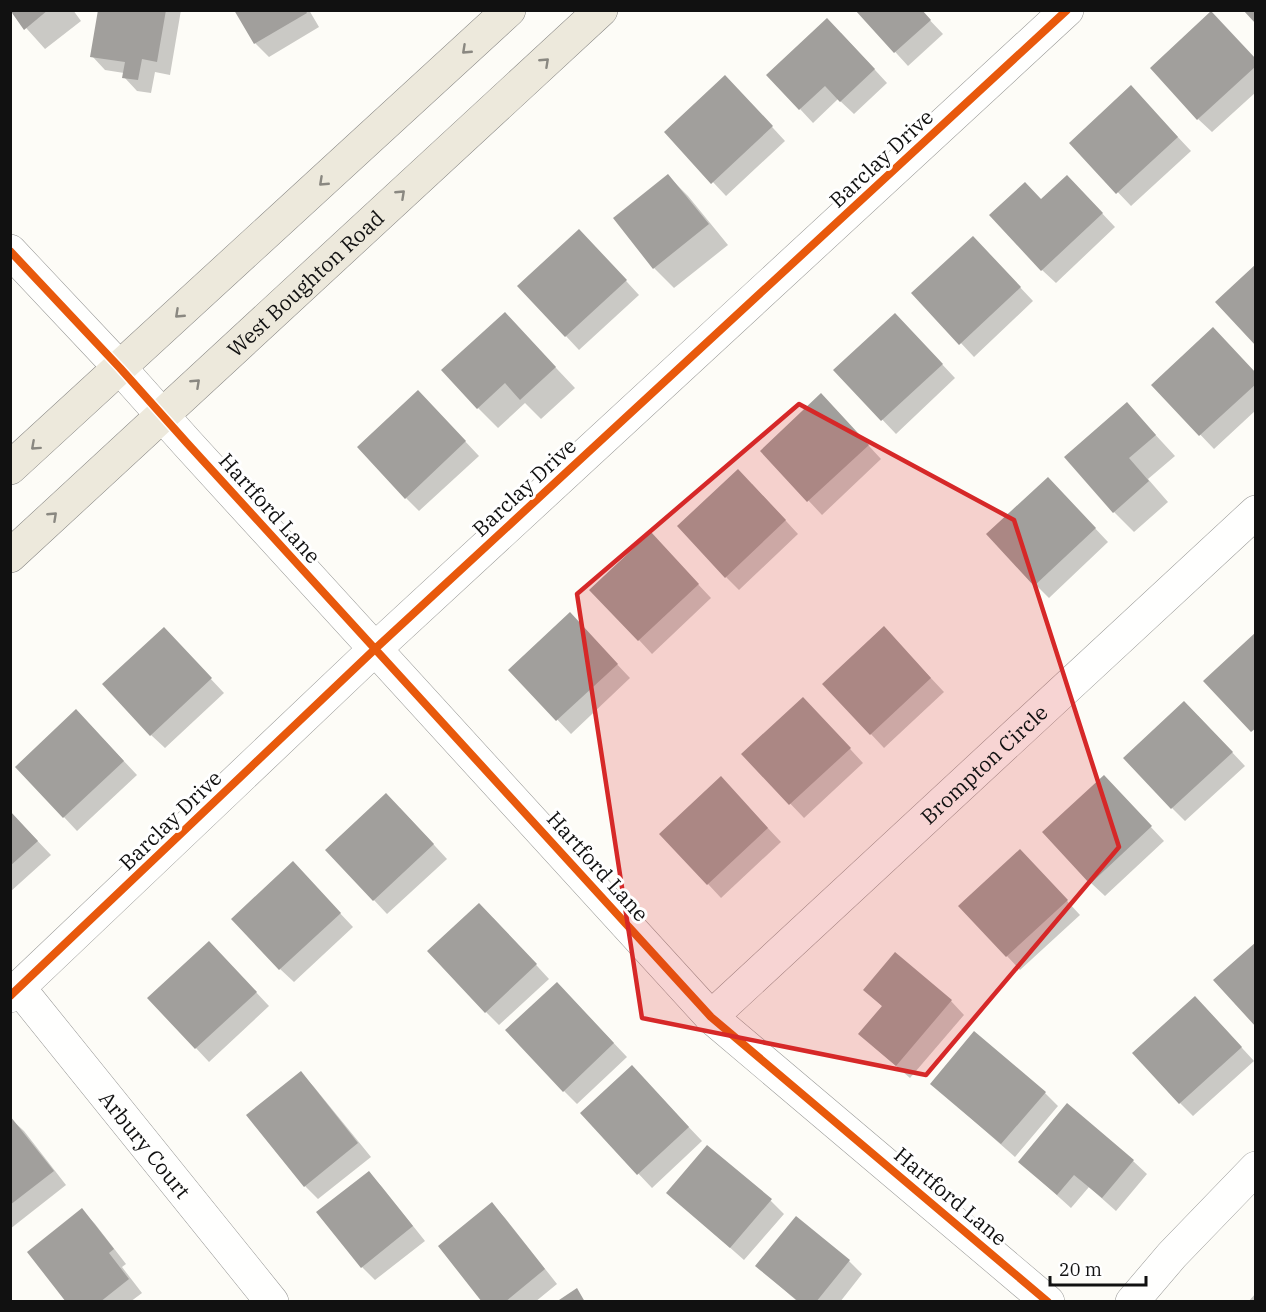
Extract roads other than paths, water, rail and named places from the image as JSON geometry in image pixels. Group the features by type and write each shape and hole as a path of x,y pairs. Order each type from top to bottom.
{"main road":[{"path":"10,468 509,10"},
{"name":"West Boughton Road","path":"10,556 601,10"}],"street":[{"name":"Barclay Drive","path":"15,992 375,649 1067,10"},
{"name":"Hartford Lane","path":"10,251 711,1017 1048,1302"},
{"name":"Brompton Circle","path":"711,1017 1256,512"},
{"name":"Arbury Court","path":"15,992 272,1302"},
{"path":"1132,1302 1172,1255 1256,1168"}]}
